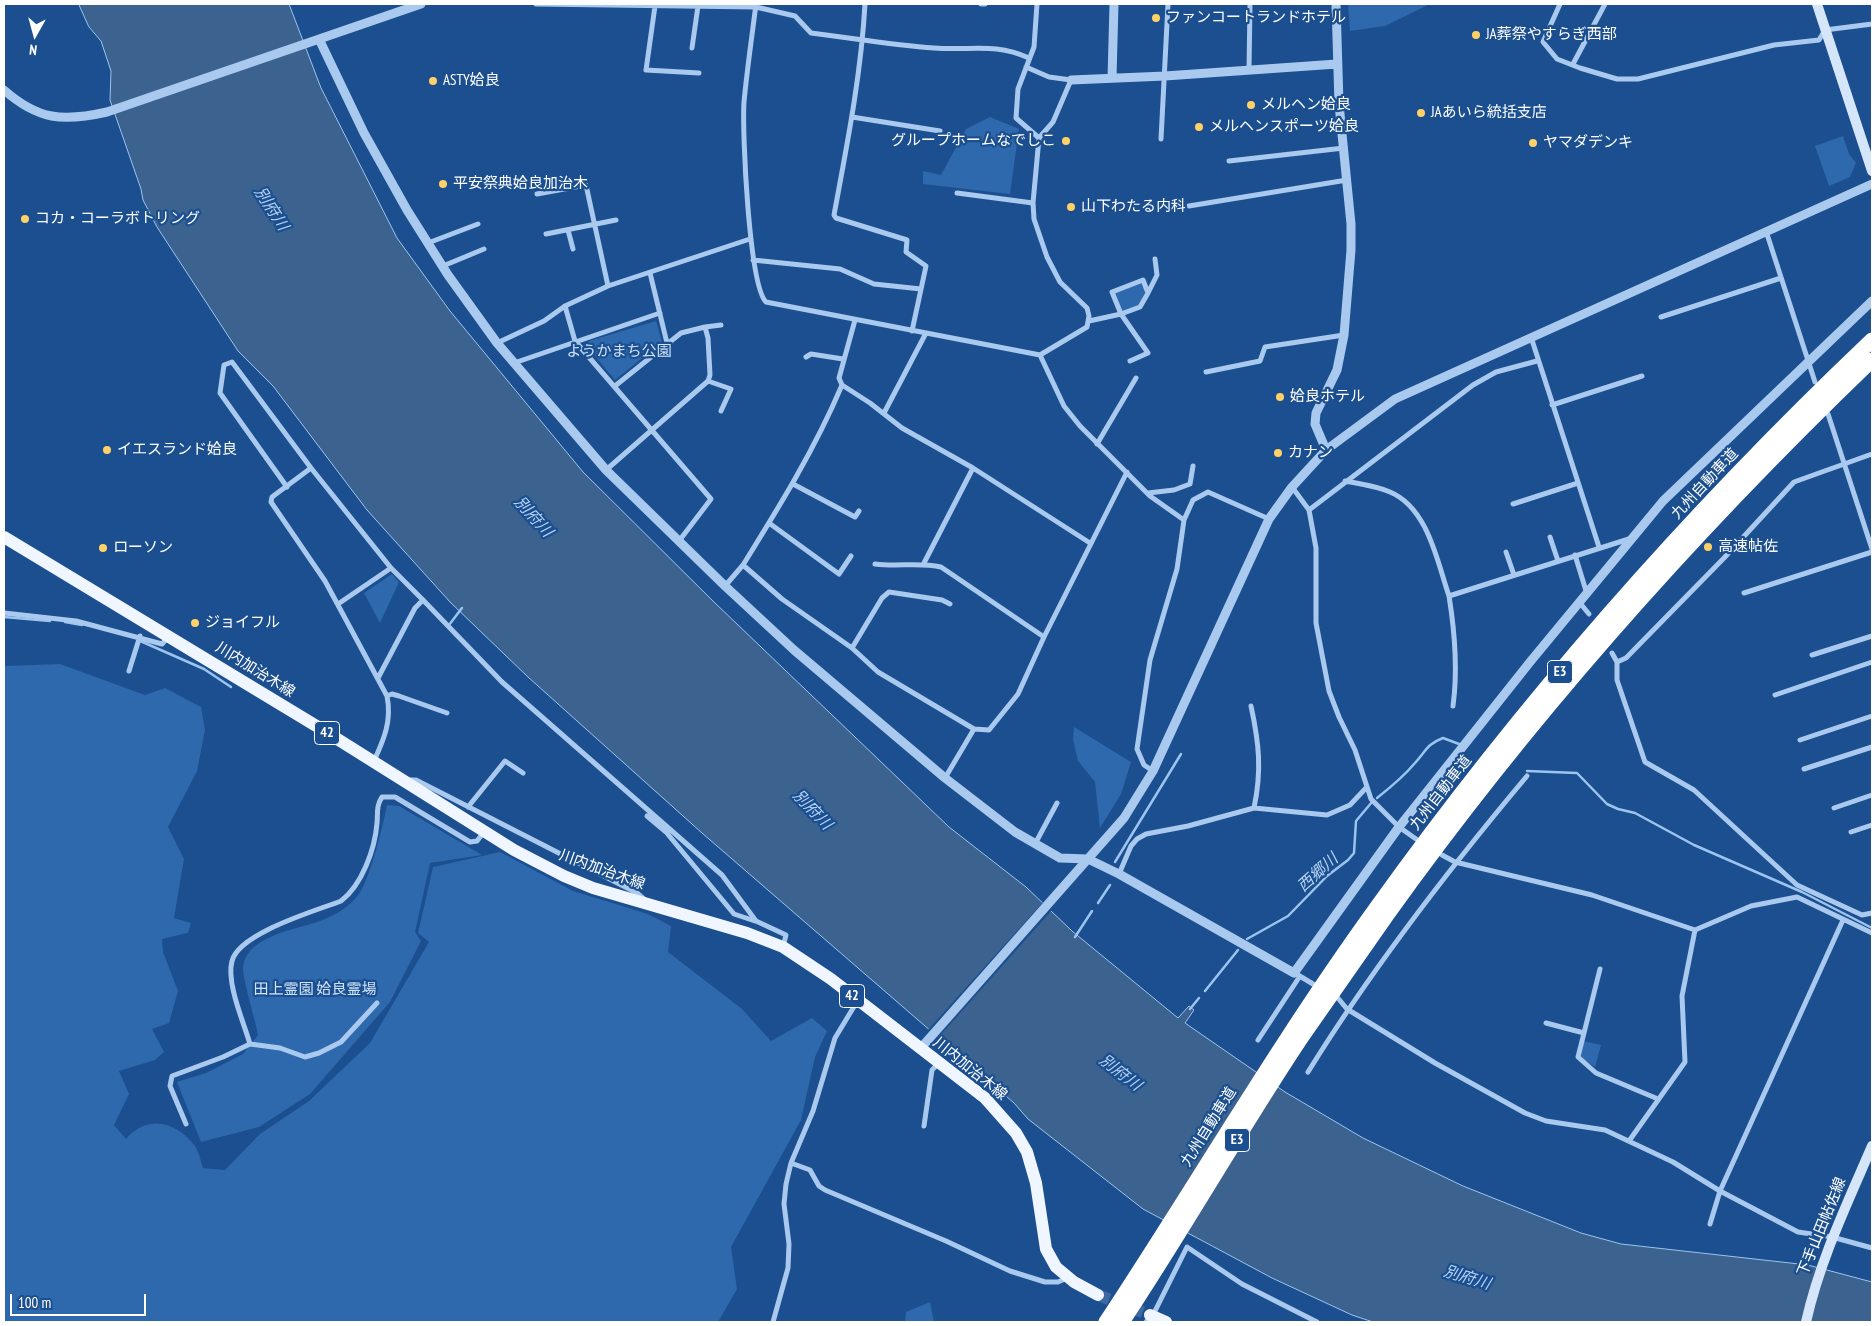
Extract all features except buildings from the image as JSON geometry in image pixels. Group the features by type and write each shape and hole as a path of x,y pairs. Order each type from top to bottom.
{"highway":[{"name":"九州自動車道","path":"1106,1322 1169,1234 1377,906 1457,800 1550,684 1702,511 1872,340"},
{"name":"九州自動車道","path":"1293,1039 1467,808 1562,691 1714,519 1872,360"},
{"name":"九州自動車道","path":"1122,1322 1169,1234"}],"main road":[{"path":"1817,4 1872,170"},
{"name":"川内加治木線","path":"4,537 169,636 400,780 564,876 645,903 708,920 783,948 923,1045 939,1063 985,1098 1016,1133 1027,1152 1034,1175 1046,1249 1056,1267 1068,1277 1098,1295"},
{"name":"下手山田帖佐線","path":"1806,1322 1813,1290 1832,1237 1872,1146"},
{"path":"1148,1319 1166,1322"}],"street":[{"path":"4,90 28,108 42,114 64,119 106,112 421,4"},
{"path":"536,4 756,6 796,16 811,34 935,48 987,46 1015,51 1029,58"},
{"path":"865,4 863,40 852,117 834,216 907,240 906,252 926,266 912,330"},
{"path":"1037,4 1034,47 1018,89 1016,118 1039,138"},
{"path":"1112,78 1114,4"},
{"path":"1161,139 1168,4"},
{"path":"1249,70 1250,4"},
{"path":"1326,450 1315,424 1316,413 1337,370 1344,335 1351,250 1337,64 1336,4"},
{"path":"1560,4 1543,42 1557,59 1617,79 1638,79 1774,45 1819,40 1825,30 1872,24"},
{"path":"1573,64 1605,4"},
{"path":"655,6 646,70 699,73"},
{"path":"692,48 698,6"},
{"path":"756,6 744,104 750,239 759,292 766,302 1040,354 1087,327 1087,308 1060,282 1047,258 1034,219 1033,203 1039,138 1053,122 1071,80"},
{"path":"319,39 364,133 428,243 497,343 606,470 725,586 794,650 945,778 994,817 1034,845 1060,858 1088,859 1119,874 1313,984"},
{"path":"1026,67 1049,77 1071,80 1165,76 1337,64"},
{"path":"852,117 940,131"},
{"path":"1229,161 1344,148"},
{"path":"1189,206 1347,180"},
{"path":"923,1045 1124,818 1153,771 1269,519 1292,487 1326,450 1395,399 1531,336 1872,184"},
{"path":"537,194 586,185 608,286"},
{"path":"957,193 1033,203"},
{"path":"546,234 616,220"},
{"path":"428,243 478,224"},
{"path":"568,230 572,249"},
{"path":"1766,231 1815,382"},
{"path":"497,343 544,321 565,306 608,286 750,239"},
{"path":"443,266 484,249"},
{"path":"1088,321 1122,314 1140,307 1157,275 1155,259"},
{"path":"754,260 840,269 874,284 921,289"},
{"path":"650,273 667,343"},
{"path":"1661,317 1781,278"},
{"path":"1130,361 1148,353 1122,314 1112,292 1142,280 1148,293"},
{"path":"1258,1040 1297,974 1399,827 1530,662 1663,501 1808,360 1872,301"},
{"path":"565,306 575,341 711,499 679,541"},
{"path":"514,363 660,313"},
{"path":"855,320 839,378 842,385 902,428 973,468 1090,543"},
{"path":"615,386 667,343 687,330 720,325"},
{"path":"606,470 708,381 710,376 708,338 705,327"},
{"path":"884,414 926,333"},
{"path":"1206,372 1260,361 1265,347 1344,335"},
{"path":"1531,336 1537,361 1599,548"},
{"path":"806,357 810,354 843,359"},
{"path":"1040,354 1064,406 1097,444 1148,493 1184,520"},
{"path":"1309,510 1473,385 1496,372 1537,361"},
{"path":"287,487 220,393 224,365 232,362 311,468 391,568 502,682 722,875 756,921"},
{"path":"1552,405 1642,376"},
{"path":"1097,444 1136,378"},
{"path":"708,381 731,389 721,411"},
{"path":"725,586 743,565 793,484 830,415 842,385"},
{"path":"1744,593 1872,550 1828,414"},
{"path":"1616,662 1626,658 1724,558 1794,482 1872,454"},
{"path":"1148,493 1174,490 1190,484 1193,466"},
{"path":"311,468 272,497 271,502 296,537 338,604 387,696 389,721 386,735 373,762"},
{"path":"924,563 973,468"},
{"path":"743,565 782,599 852,648 878,672 974,728 989,730 1018,694 1090,543 1127,472"},
{"path":"1345,481 1392,493 1414,508 1427,534 1449,596 1456,652 1456,681 1453,706"},
{"path":"1513,504 1578,482"},
{"path":"793,484 855,516 859,511"},
{"path":"1292,487 1309,510 1316,548 1316,623 1329,690 1339,717 1355,750 1370,799 1399,827 1416,839"},
{"path":"1153,771 1144,765 1137,749 1150,660 1177,569 1184,520 1193,500 1208,492 1269,519"},
{"path":"768,523 839,574 851,556"},
{"path":"1550,537 1558,561"},
{"path":"1449,596 1634,538"},
{"path":"1506,552 1514,575"},
{"path":"1575,555 1587,595"},
{"path":"875,564 893,566 924,563 949,570 1044,638"},
{"path":"338,604 391,568"},
{"path":"852,648 882,598 889,592 942,600 950,604"},
{"path":"378,678 415,608 423,600"},
{"path":"1580,603 1589,614"},
{"path":"4,613 76,621 139,640 162,644 169,636"},
{"path":"1812,655 1872,636"},
{"path":"129,670 139,640"},
{"path":"1612,653 1616,662 1617,680 1645,762 1694,790 1797,885 1862,915 1872,913"},
{"path":"1776,695 1872,662"},
{"path":"387,696 392,694 447,713"},
{"path":"1251,706 1260,755 1260,781 1254,808"},
{"path":"1800,740 1872,716"},
{"path":"945,778 974,728"},
{"path":"1804,769 1872,747"},
{"path":"468,807 505,761 523,773"},
{"path":"1308,1072 1347,1009 1455,862 1527,776"},
{"path":"400,780 416,780 644,897 645,903"},
{"path":"1119,874 1131,846 1136,839 1146,834 1188,826 1254,808 1327,815 1350,805 1366,788"},
{"path":"1834,808 1872,795"},
{"path":"250,1044 234,993 232,961 238,950 253,937 275,926 341,901 350,894 374,842 378,803 382,797 395,797 470,842 477,841 485,831"},
{"path":"1034,845 1057,802"},
{"path":"647,816 666,832 734,914 756,921 786,935 783,948"},
{"path":"1851,832 1872,825"},
{"path":"1442,855 1455,862 1592,895 1695,930 1751,906 1797,897 1872,933"},
{"path":"1710,1224 1720,1191 1843,920"},
{"path":"1629,1141 1685,1062 1682,996 1695,930"},
{"path":"1600,969 1578,1057 1596,1073 1658,1099"},
{"path":"1337,997 1347,1009 1435,1063 1525,1113 1546,1121 1605,1130 1673,1162 1720,1191 1798,1232 1832,1237 1872,1248"},
{"path":"773,1322 788,1268 789,1244 784,1204 791,1164 813,1111 835,1038 858,1000"},
{"path":"186,1124 170,1086 172,1076 223,1057 250,1044 280,1048 305,1057 319,1054 341,1042 377,1003"},
{"path":"1546,1023 1584,1033"},
{"path":"924,1126 932,1070 939,1063"},
{"path":"791,1164 810,1170 819,1186 825,1190 946,1240 1010,1271 1045,1282 1058,1282 1068,1277"},
{"path":"1148,1319 1155,1311 1187,1247 1242,1284 1318,1322"}],"green space":[{"path":"1348,4 1430,4 1385,26 1350,31"},
{"path":"990,117 1019,129 1010,194 923,184 923,171 941,175 966,129"},
{"path":"1843,136 1849,154 1856,163 1850,177 1829,186 1815,146"},
{"path":"1141,282 1145,292 1138,307 1122,313 1114,293"},
{"name":"ようかまち公園","path":"656,321 662,342 615,380 589,349 589,341"},
{"path":"392,574 399,582 380,623 364,593"},
{"path":"60,664 145,695 165,688 201,707 205,730 197,771 168,827 184,859 174,918 191,923 188,933 162,939 163,952 178,991 169,1023 152,1029 164,1052 155,1060 119,1071 129,1094 114,1125 126,1139 143,1126 161,1124 170,1126 187,1137 195,1146 203,1168 225,1170 260,1134 309,1101 370,1043 429,942 418,933 433,867 500,852 573,891 648,914 671,926 668,952 742,1009 771,1041 812,1018 827,1031 815,1057 801,1120 731,1247 737,1289 718,1322 4,1322 4,666"},
{"path":"1074,727 1131,762 1121,794 1100,828 1095,782 1078,761 1073,739"},
{"name":"田上霊園 姶良霊場","path":"387,805 399,806 482,855 430,863 415,932 421,941 390,1002 310,1094 259,1127 201,1142 177,1082 206,1073 243,1054 258,1035 243,972 246,956 262,941 328,918 343,910 356,898 366,881 379,840"},
{"path":"1583,1041 1601,1045 1595,1067 1580,1057"},
{"path":"930,1302 934,1322 905,1322 906,1312"}],"water":[{"name":"別府川","path":"79,4 289,4 321,88 397,238 450,311 583,472 714,602 949,827 1026,887 1072,931 1178,1018 1189,1006 1194,1010 1185,1023 1285,1092 1363,1138 1463,1186 1581,1233 1621,1244 1808,1265 1872,1282 1872,1322 1373,1322 1352,1315 1272,1278 1143,1209 1028,1119 1014,1103 702,833 528,677 450,602 367,510 273,386 238,351 157,227 143,200 141,189 110,100 111,71 101,41 89,27"}],"pier":[{"path":"1044,901 1053,909 936,1040 926,1032"}],"waterway":[{"path":"449,625 462,608"},
{"path":"4,617 50,621"},
{"path":"65,622 82,625"},
{"path":"138,640 204,669 231,687"},
{"name":"西郷川","path":"1377,798 1402,777 1433,743 1443,738 1459,744"},
{"path":"1115,862 1181,754"},
{"path":"1527,771 1577,773 1607,804 1635,813 1694,845 1802,892 1872,928"},
{"name":"西郷川","path":"1247,939 1288,916 1327,876 1348,860 1354,853 1356,821 1372,802"},
{"path":"1098,903 1110,885"},
{"path":"1075,937 1092,911"},
{"name":"西郷川","path":"1205,991 1238,950"},
{"path":"1190,1009 1199,998"}],"tunnel":[{"path":"1098,1295 1150,1315"}],"place":[{"name":"ファンコートランドホテル","path":"1156,18"},
{"name":"JA葬祭やすらぎ西部","path":"1476,35"},
{"name":"ASTY姶良","path":"433,81"},
{"name":"メルヘン姶良","path":"1251,105"},
{"name":"JAあいら統括支店","path":"1421,113"},
{"name":"メルヘンスポーツ姶良","path":"1199,127"},
{"name":"グループホームなでしこ","path":"1066,141"},
{"name":"ヤマダデンキ","path":"1533,143"},
{"name":"平安祭典姶良加治木","path":"443,184"},
{"name":"山下わたる内科","path":"1071,207"},
{"name":"コカ・コーラボトリング","path":"25,219"},
{"name":"姶良ホテル","path":"1280,397"},
{"name":"イエスランド姶良","path":"107,450"},
{"name":"カナン","path":"1278,453"},
{"name":"高速帖佐","path":"1708,547"},
{"name":"ローソン","path":"103,548"},
{"name":"ジョイフル","path":"195,623"}]}
